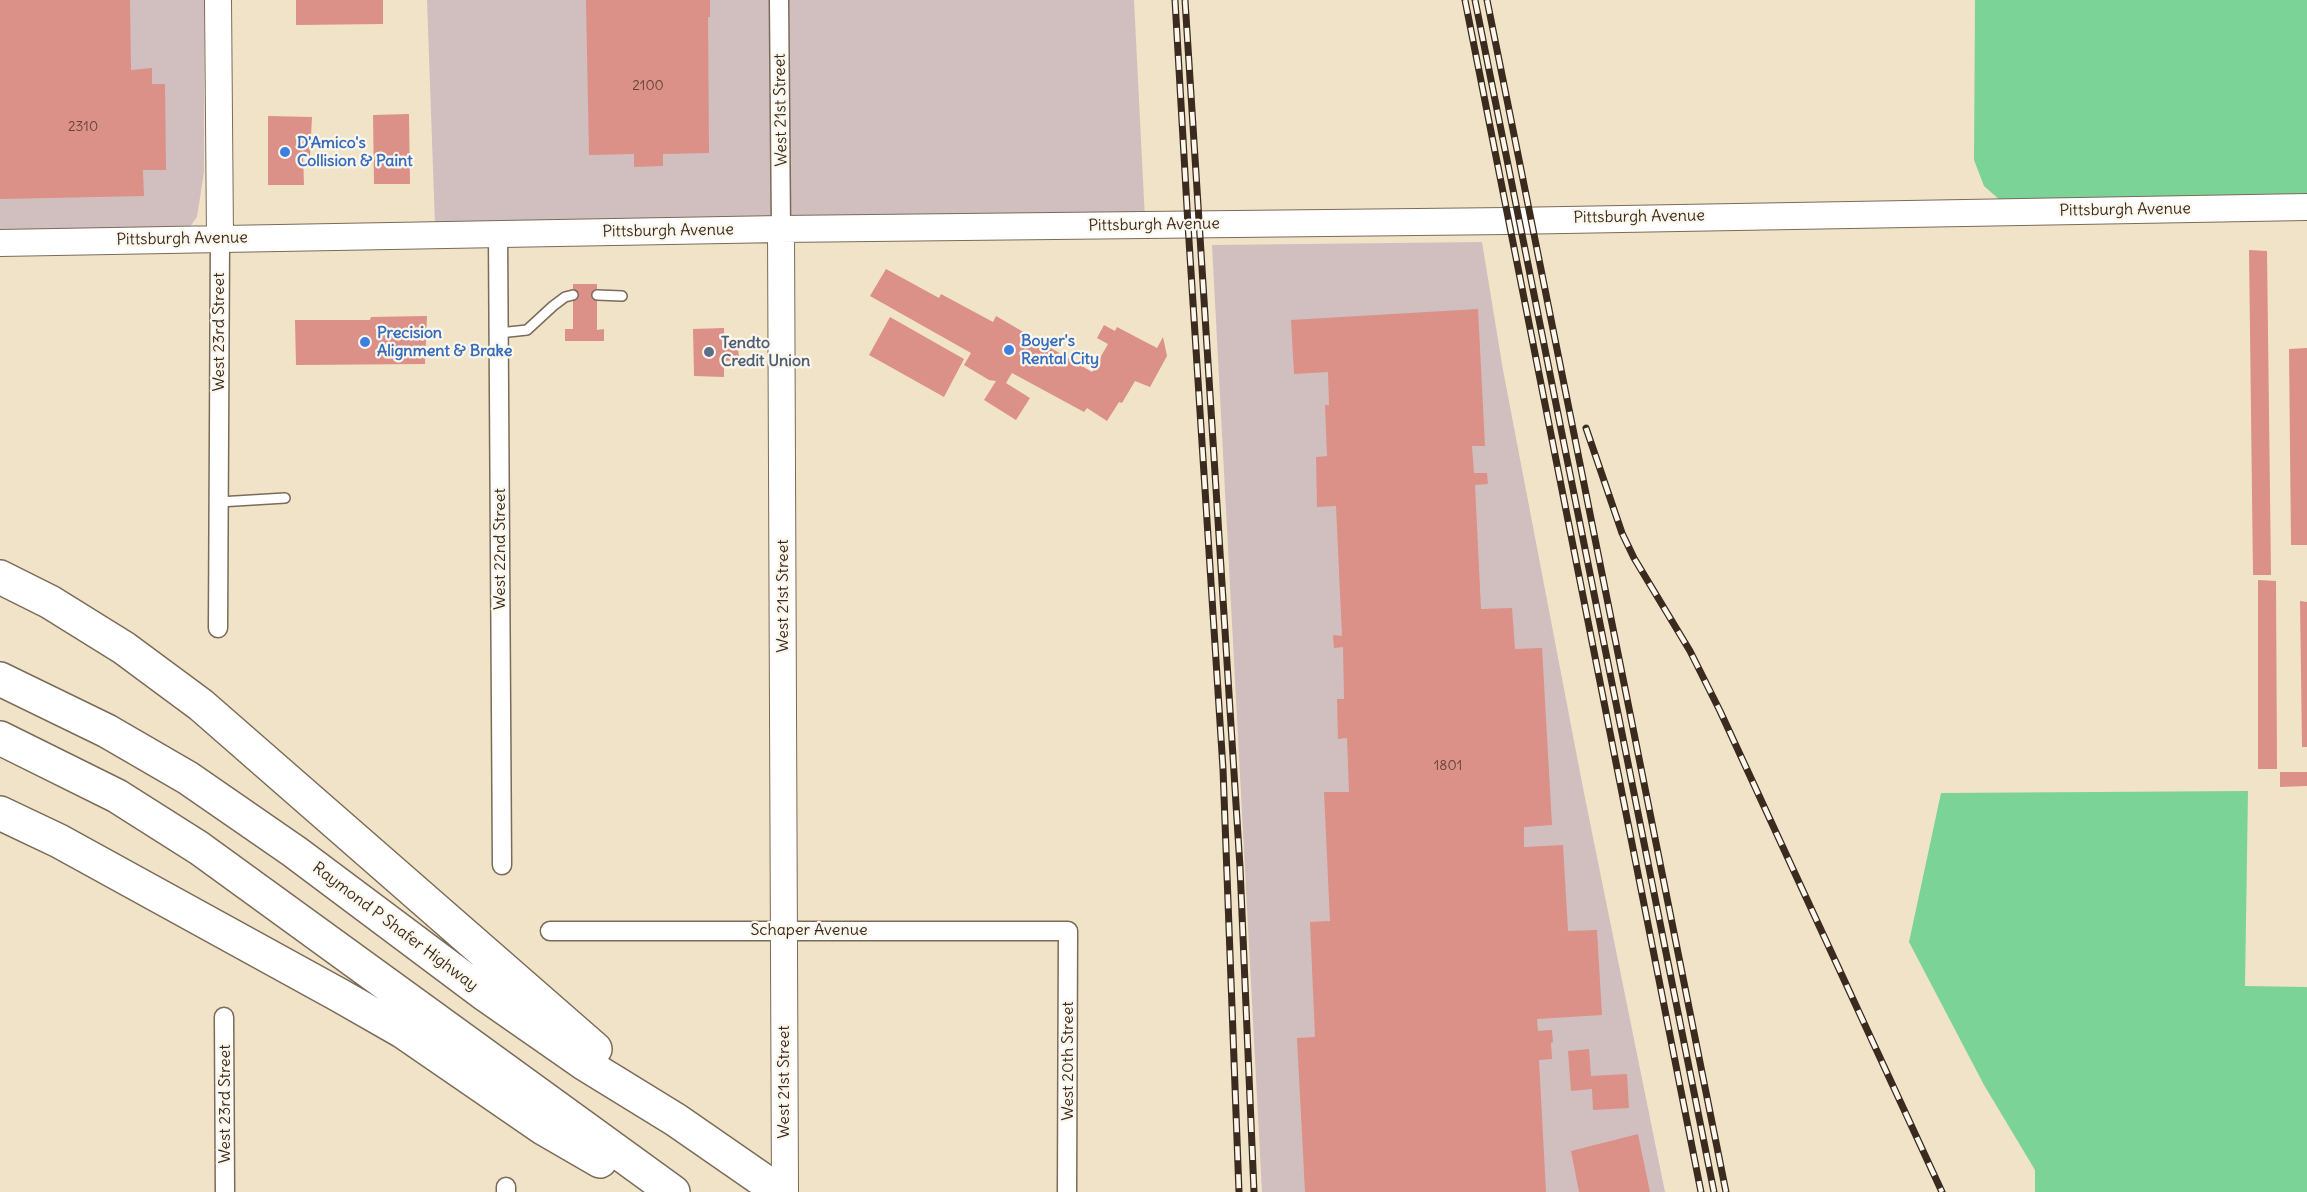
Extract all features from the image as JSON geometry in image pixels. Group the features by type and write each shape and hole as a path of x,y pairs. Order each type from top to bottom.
{"highway":[{"path":"0,577 50,602 114,642 201,705 242,738 676,1119"},
{"name":"Raymond P Shafer Highway","path":"0,679 107,731 188,778 287,847 486,995 585,1064 676,1119 780,1192"},
{"path":"0,738 117,796 200,848 674,1192"},
{"path":"0,813 59,841 260,950 402,1032 543,1128 653,1192"},
{"path":"0,833 154,894"}],"street":[{"name":"West 23rd Street","path":"218,0 220,238 218,628"},
{"name":"West 21st Street","path":"779,0 784,1192"},
{"name":"Pittsburgh Avenue","path":"0,243 781,229 1508,221 2307,207"},
{"name":"West 22nd Street","path":"498,234 502,865"},
{"name":"Schaper Avenue","path":"550,931 1068,931"},
{"name":"West 20th Street","path":"1067,1192 1068,931"},
{"name":"West 23rd Street","path":"224,1017 225,1192"}],"lane":[{"path":"597,295 622,296"},
{"path":"499,333 527,330 565,297 573,296"},
{"path":"219,502 285,498"}],"shaded area":[{"path":"0,0 204,0 204,172 197,217 189,228 0,232"},
{"path":"427,0 1134,0 1145,220 435,225"},
{"path":"1482,242 1503,370 1583,788 1665,1192 1262,1192 1212,245"}],"green space":[{"path":"1975,0 2307,0 2307,201 2001,201 1984,186 1974,160"},
{"path":"2248,791 2245,986 2307,987 2307,1192 2035,1192 2035,1170 1984,1085 1909,942 1941,793"}],"building":[{"path":"0,0 130,0 131,70 152,68 152,84 165,84 166,170 143,170 144,196 0,199"},
{"path":"296,0 383,0 383,24 296,25"},
{"path":"586,0 710,0 710,17 708,17 709,153 663,154 663,166 634,167 634,154 589,155"},
{"path":"409,114 410,184 374,184 373,115"},
{"path":"268,116 312,117 310,156 303,155 304,185 268,185"},
{"path":"2249,250 2267,251 2271,575 2253,575"},
{"path":"886,269 939,298 941,294 993,322 996,316 1092,372 1108,344 1097,338 1104,325 1115,331 1117,327 1157,348 1163,337 1167,356 1150,387 1135,381 1122,403 1119,402 1107,421 1087,408 1084,412 1012,373 1006,383 1030,398 1016,420 984,400 996,381 989,380 964,365 971,353 870,296"},
{"path":"573,284 597,284 597,330 604,329 604,341 565,341 565,329 573,329"},
{"path":"1478,309 1485,446 1472,446 1474,473 1487,473 1488,484 1475,485 1481,609 1512,608 1515,649 1542,648 1552,825 1524,827 1524,847 1563,845 1568,931 1597,930 1602,1015 1537,1019 1538,1031 1552,1030 1553,1042 1551,1043 1552,1059 1539,1060 1546,1192 1305,1192 1297,1038 1315,1037 1310,922 1330,921 1324,792 1349,792 1347,738 1338,739 1337,699 1344,699 1343,647 1334,648 1333,635 1342,636 1336,506 1317,507 1316,457 1327,456 1325,405 1329,405 1328,372 1294,374 1291,320"},
{"path":"427,316 425,364 296,365 295,320 370,320 371,317"},
{"path":"890,317 964,359 944,397 869,355"},
{"path":"724,328 724,344 738,344 739,360 724,361 724,377 694,376 693,329"},
{"path":"2307,348 2307,545 2291,545 2289,349"},
{"path":"2258,580 2276,581 2277,769 2258,769"},
{"path":"2300,601 2307,602 2307,747 2302,747"},
{"path":"2280,772 2307,772 2307,786 2280,787"},
{"path":"1589,1049 1591,1076 1627,1074 1629,1108 1593,1110 1592,1089 1571,1091 1568,1051"},
{"path":"1638,1134 1650,1192 1579,1192 1571,1151"}],"railway":[{"path":"1175,0 1223,769 1239,1192"},
{"path":"1185,0 1240,867 1254,1192"},
{"path":"1465,0 1701,1192"},
{"path":"1475,0 1714,1192"},
{"path":"1487,0 1726,1192"},
{"path":"1586,428 1622,533 1634,558 1690,651 1720,711 1942,1192"}],"place":[{"name":"D'Amico's Collision & Paint","path":"285,152"},
{"name":"Precision Alignment & Brake","path":"365,342"},
{"name":"Boyer's Rental City","path":"1009,350"},
{"name":"Tendto Credit Union","path":"709,352"}]}
